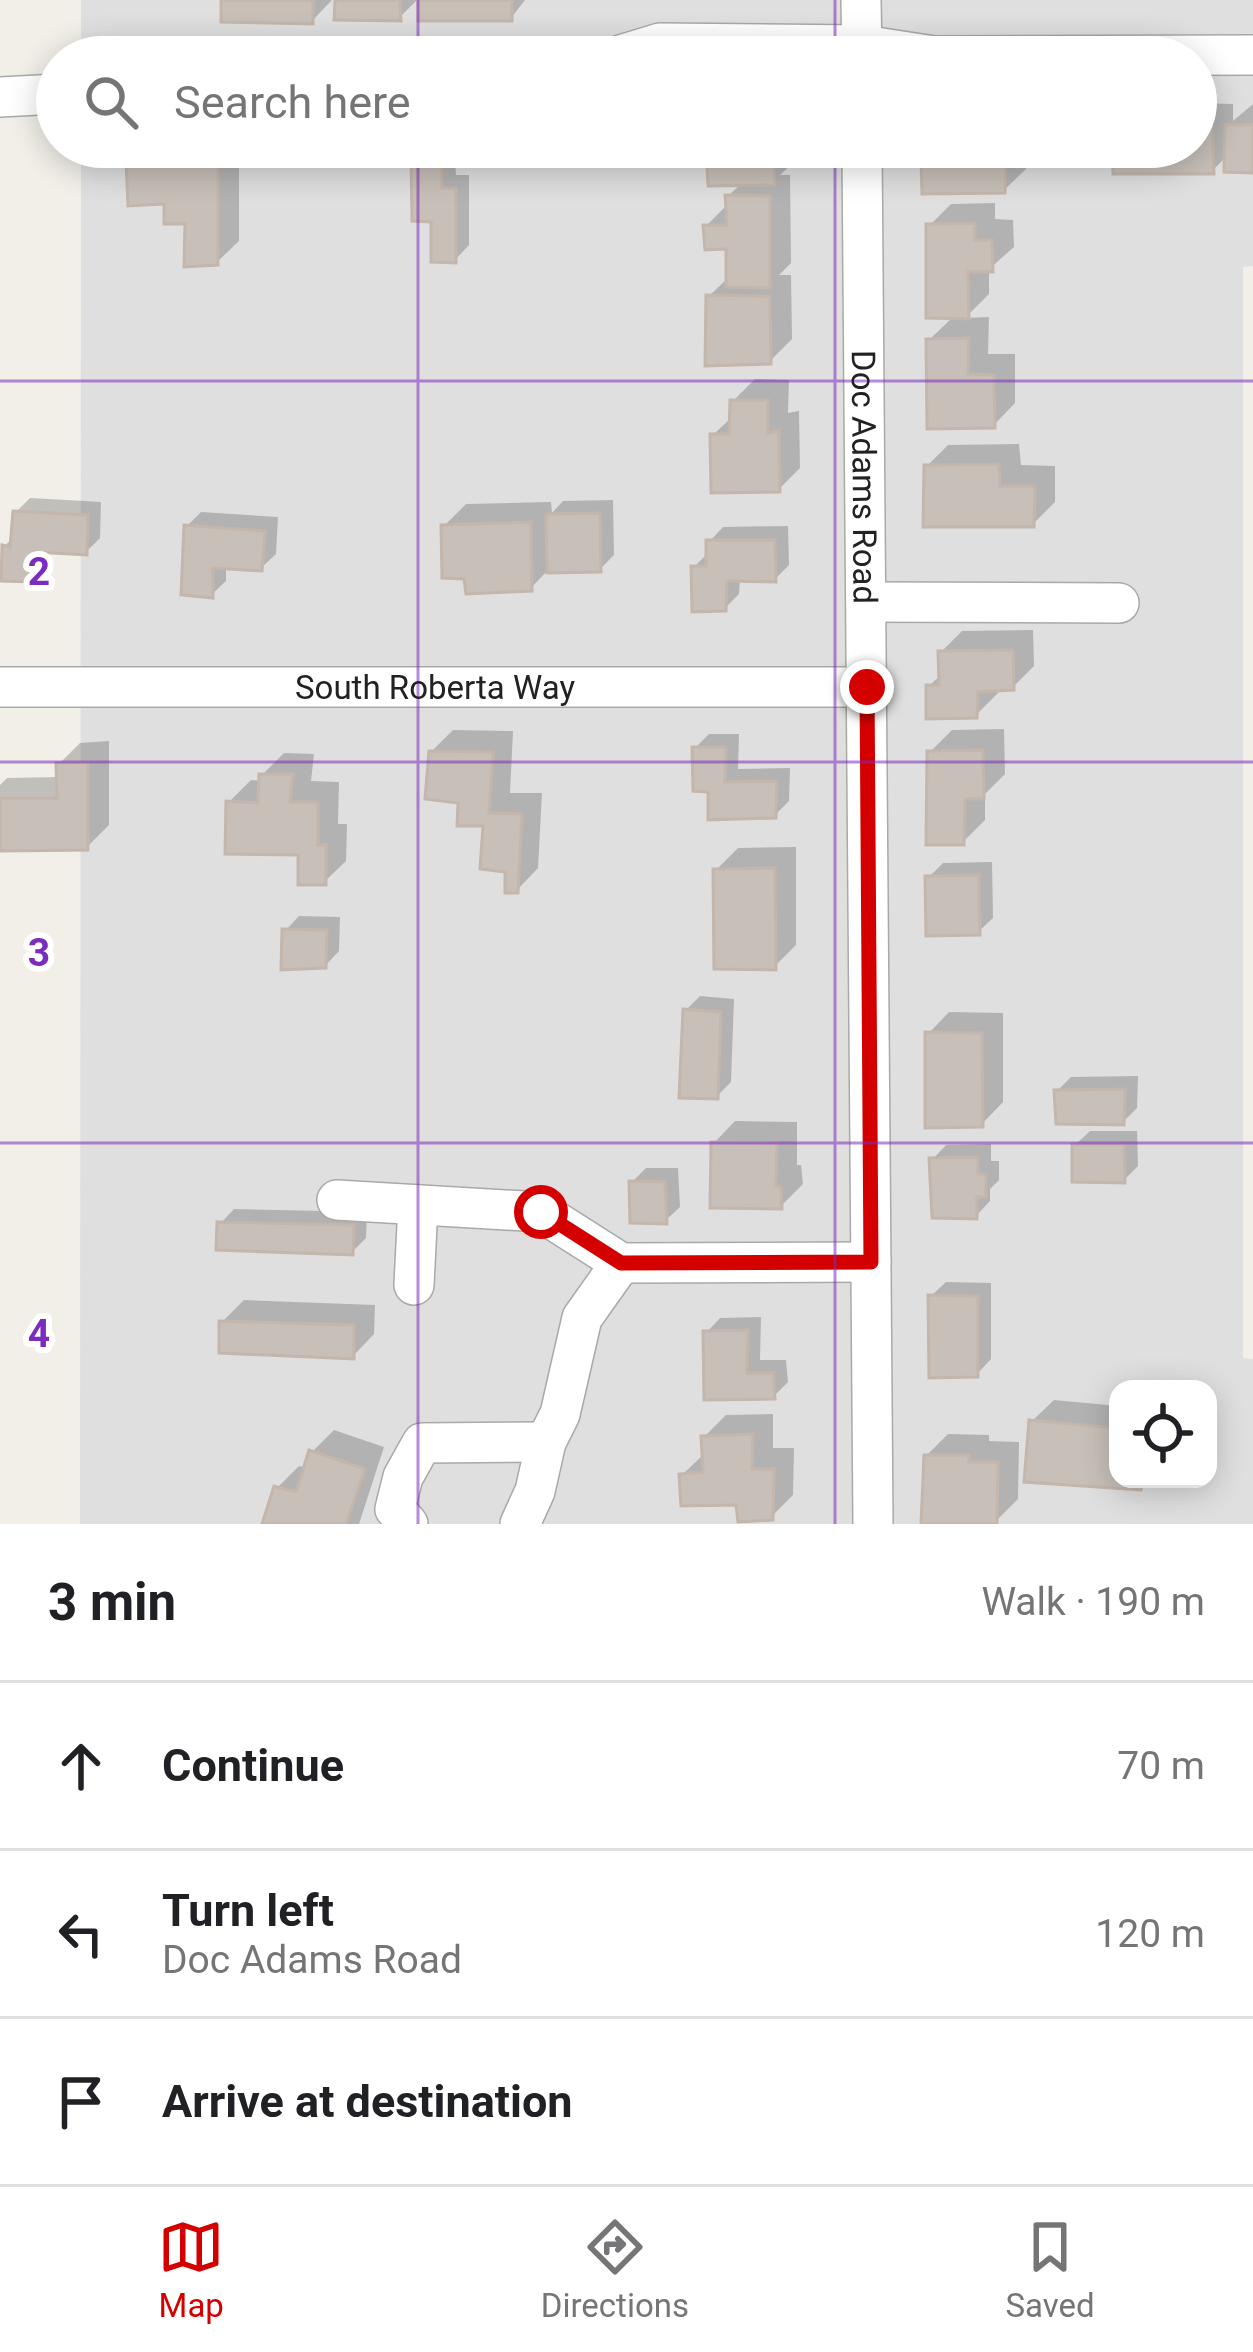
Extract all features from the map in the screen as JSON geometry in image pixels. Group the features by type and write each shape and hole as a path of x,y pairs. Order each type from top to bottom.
{"street":[{"path":"861,0 862,36"},
{"path":"1217,55 1253,55"},
{"name":"Doc Adams Road","path":"862,168 873,1524"},
{"path":"866,602 1119,603"},
{"name":"South Roberta Way","path":"0,687 867,687"},
{"path":"337,1200 541,1212 621,1263 871,1262"},
{"path":"414,1285 418,1205"},
{"path":"520,1524 536,1492 546,1442 560,1414 581,1318 621,1263"},
{"path":"409,1524 395,1508 403,1477 422,1443 546,1442"}],"shaded area":[{"path":"81,0 1253,0 1253,266 1243,267 1243,1358 1253,1359 1253,1524 80,1524 81,168 1217,168 1217,36 81,36"}],"building":[{"path":"221,0 313,0 313,24 221,22"},
{"path":"335,0 400,0 401,21 334,20"},
{"path":"418,0 512,0 512,21 418,21"},
{"path":"1225,125 1253,125 1253,173 1224,172"},
{"path":"126,168 218,168 218,265 184,267 185,224 164,224 164,204 128,206"},
{"path":"411,168 441,168 442,188 456,188 456,263 431,262 431,222 412,221"},
{"path":"707,168 774,168 775,185 708,186"},
{"path":"921,168 1006,168 1005,193 922,194"},
{"path":"1113,168 1214,168 1214,174 1113,174"},
{"path":"725,195 770,196 770,288 726,287 726,249 705,250 703,225 727,225"},
{"path":"975,223 975,240 992,240 993,272 968,272 969,319 926,318 926,224"},
{"path":"706,295 770,296 771,364 705,366"},
{"path":"969,338 968,374 994,375 995,428 927,429 926,339"},
{"path":"730,400 768,400 768,433 779,430 780,492 711,493 710,434 729,434"},
{"path":"999,464 1000,486 1035,486 1034,527 923,527 924,465"},
{"path":"13,511 88,515 87,555 34,552 33,582 1,581 2,545 10,547"},
{"path":"600,513 601,572 547,573 546,514"},
{"path":"531,522 532,591 466,594 464,579 442,578 441,525"},
{"path":"184,525 265,531 262,571 213,568 213,598 181,595"},
{"path":"706,540 775,540 776,582 727,581 726,611 692,612 691,566 706,566"},
{"path":"1013,650 1014,690 978,692 977,718 926,719 926,685 939,685 938,651"},
{"path":"692,747 726,747 725,782 777,781 776,818 708,820 708,792 693,791"},
{"path":"983,750 984,799 965,799 964,845 926,845 927,751"},
{"path":"429,751 493,752 489,813 522,814 518,893 505,893 505,872 480,869 483,826 457,826 458,803 425,799"},
{"path":"88,762 88,850 0,851 0,798 57,798 56,763"},
{"path":"259,774 293,774 290,802 318,802 318,845 326,845 326,885 298,885 298,855 225,854 226,801 258,803"},
{"path":"775,868 776,970 714,969 713,869"},
{"path":"979,875 980,935 926,936 925,876"},
{"path":"282,929 327,930 326,968 281,970"},
{"path":"683,1009 721,1012 718,1099 679,1098"},
{"path":"925,1032 982,1033 983,1127 925,1128"},
{"path":"1125,1089 1124,1125 1056,1124 1054,1090"},
{"path":"711,1142 777,1143 776,1186 781,1186 782,1209 710,1208"},
{"path":"1072,1144 1124,1144 1125,1183 1072,1182"},
{"path":"978,1157 978,1174 986,1174 986,1197 977,1197 977,1219 932,1218 929,1158"},
{"path":"629,1181 665,1182 667,1224 630,1223"},
{"path":"217,1222 354,1225 353,1255 216,1250"},
{"path":"928,1295 978,1296 978,1377 929,1378"},
{"path":"219,1321 354,1325 354,1359 219,1353"},
{"path":"748,1330 747,1373 773,1373 775,1399 704,1400 703,1331"},
{"path":"1029,1420 1109,1427 1109,1488 1024,1482"},
{"path":"753,1434 752,1469 774,1469 773,1520 738,1522 736,1505 681,1506 679,1474 703,1472 701,1436"},
{"path":"309,1450 365,1469 346,1524 262,1524 274,1486 296,1492"},
{"path":"924,1455 969,1455 969,1462 998,1462 997,1524 921,1524"}],"route":[{"path":"541,1212 621,1263 871,1262 867,687"}]}
